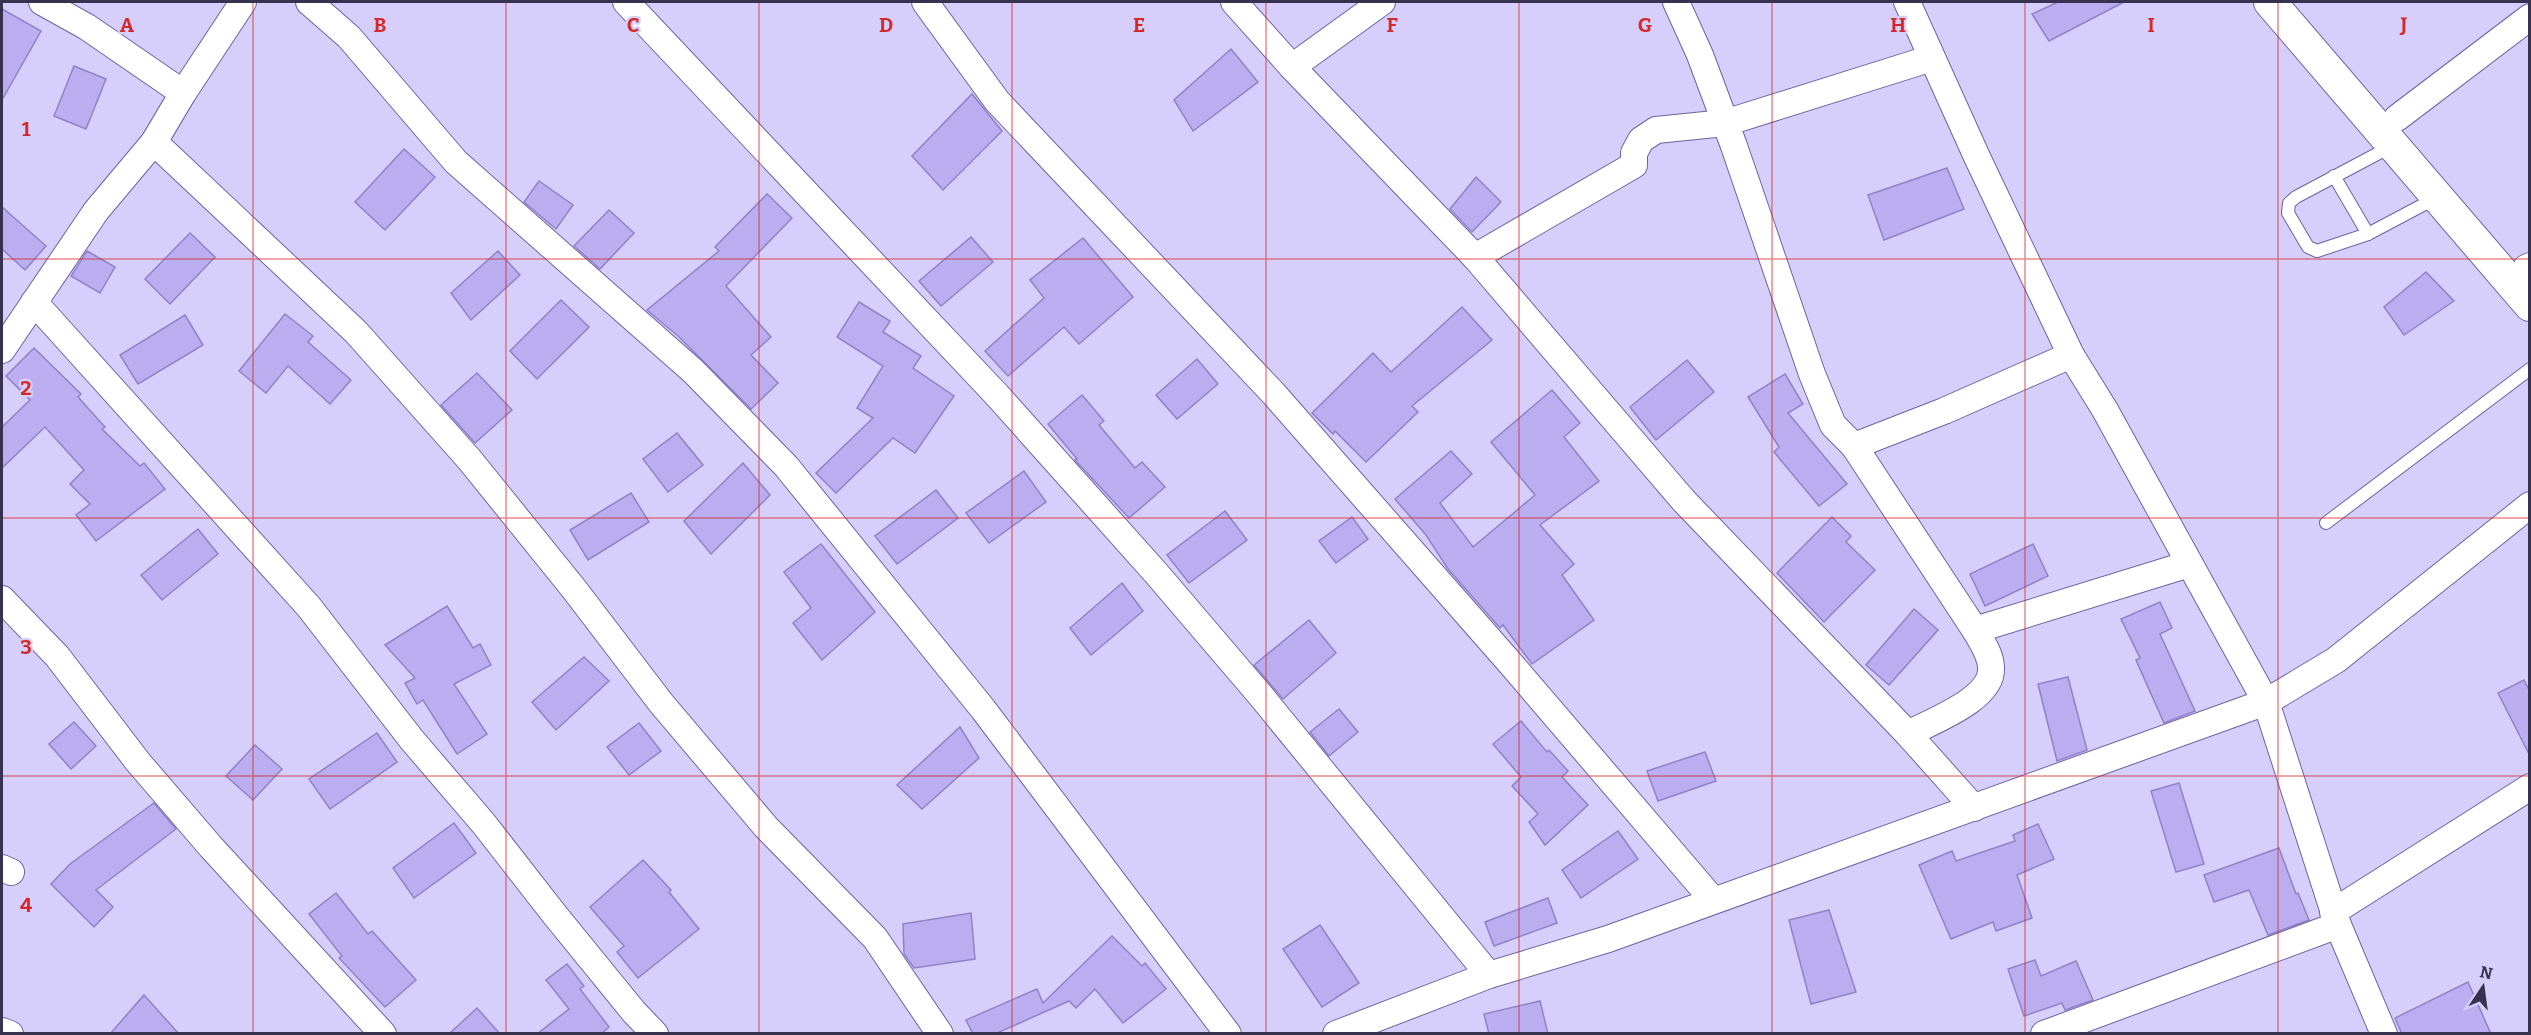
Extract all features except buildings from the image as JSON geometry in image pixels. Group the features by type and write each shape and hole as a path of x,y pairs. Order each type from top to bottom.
{"street":[{"path":"42,2 87,27 183,93"},
{"path":"2,350 96,211 154,142 183,93 243,2"},
{"path":"309,2 349,37 456,162 693,371 786,466 983,709 1228,1034"},
{"path":"626,2 996,394 1156,573 1276,714 1489,975"},
{"path":"925,2 997,101 1274,394 1511,664 1713,900"},
{"path":"1234,2 1292,67 1475,257 1684,501 1908,734 1974,808"},
{"path":"1292,67 1382,2"},
{"path":"1676,2 1700,55 1812,374 1833,425 1854,446 1988,653 1991,668 1989,683 1978,696 1908,734"},
{"path":"1907,2 1977,157 2071,355 2105,410 2266,702 2336,918 2384,1034"},
{"path":"2270,2 2528,269"},
{"path":"2298,2 2395,132 2436,198 2529,305"},
{"path":"2395,132 2529,17"},
{"path":"1475,257 1634,165 1634,153 1641,140 1656,130 1725,123 1932,57"},
{"path":"154,142 356,332 469,459 574,589 661,703 765,827 875,938 940,1034"},
{"path":"34,302 309,607 412,740 484,824 634,1012 655,1034"},
{"path":"1854,446 1944,411 2071,355"},
{"path":"1336,1034 1489,975 1608,939 2266,702 2337,660 2529,505"},
{"path":"1975,630 2189,564"},
{"path":"2,599 57,656 138,762 211,848 383,1034"},
{"path":"2044,1034 2336,918 2529,787"},
{"path":"2,1030 10,1034"}],"lane":[{"path":"2395,132 2334,176 2289,203 2288,213 2308,247 2317,251 2327,249 2368,234 2436,198"},
{"path":"2334,176 2368,234"},
{"path":"2326,523 2529,369"}]}
